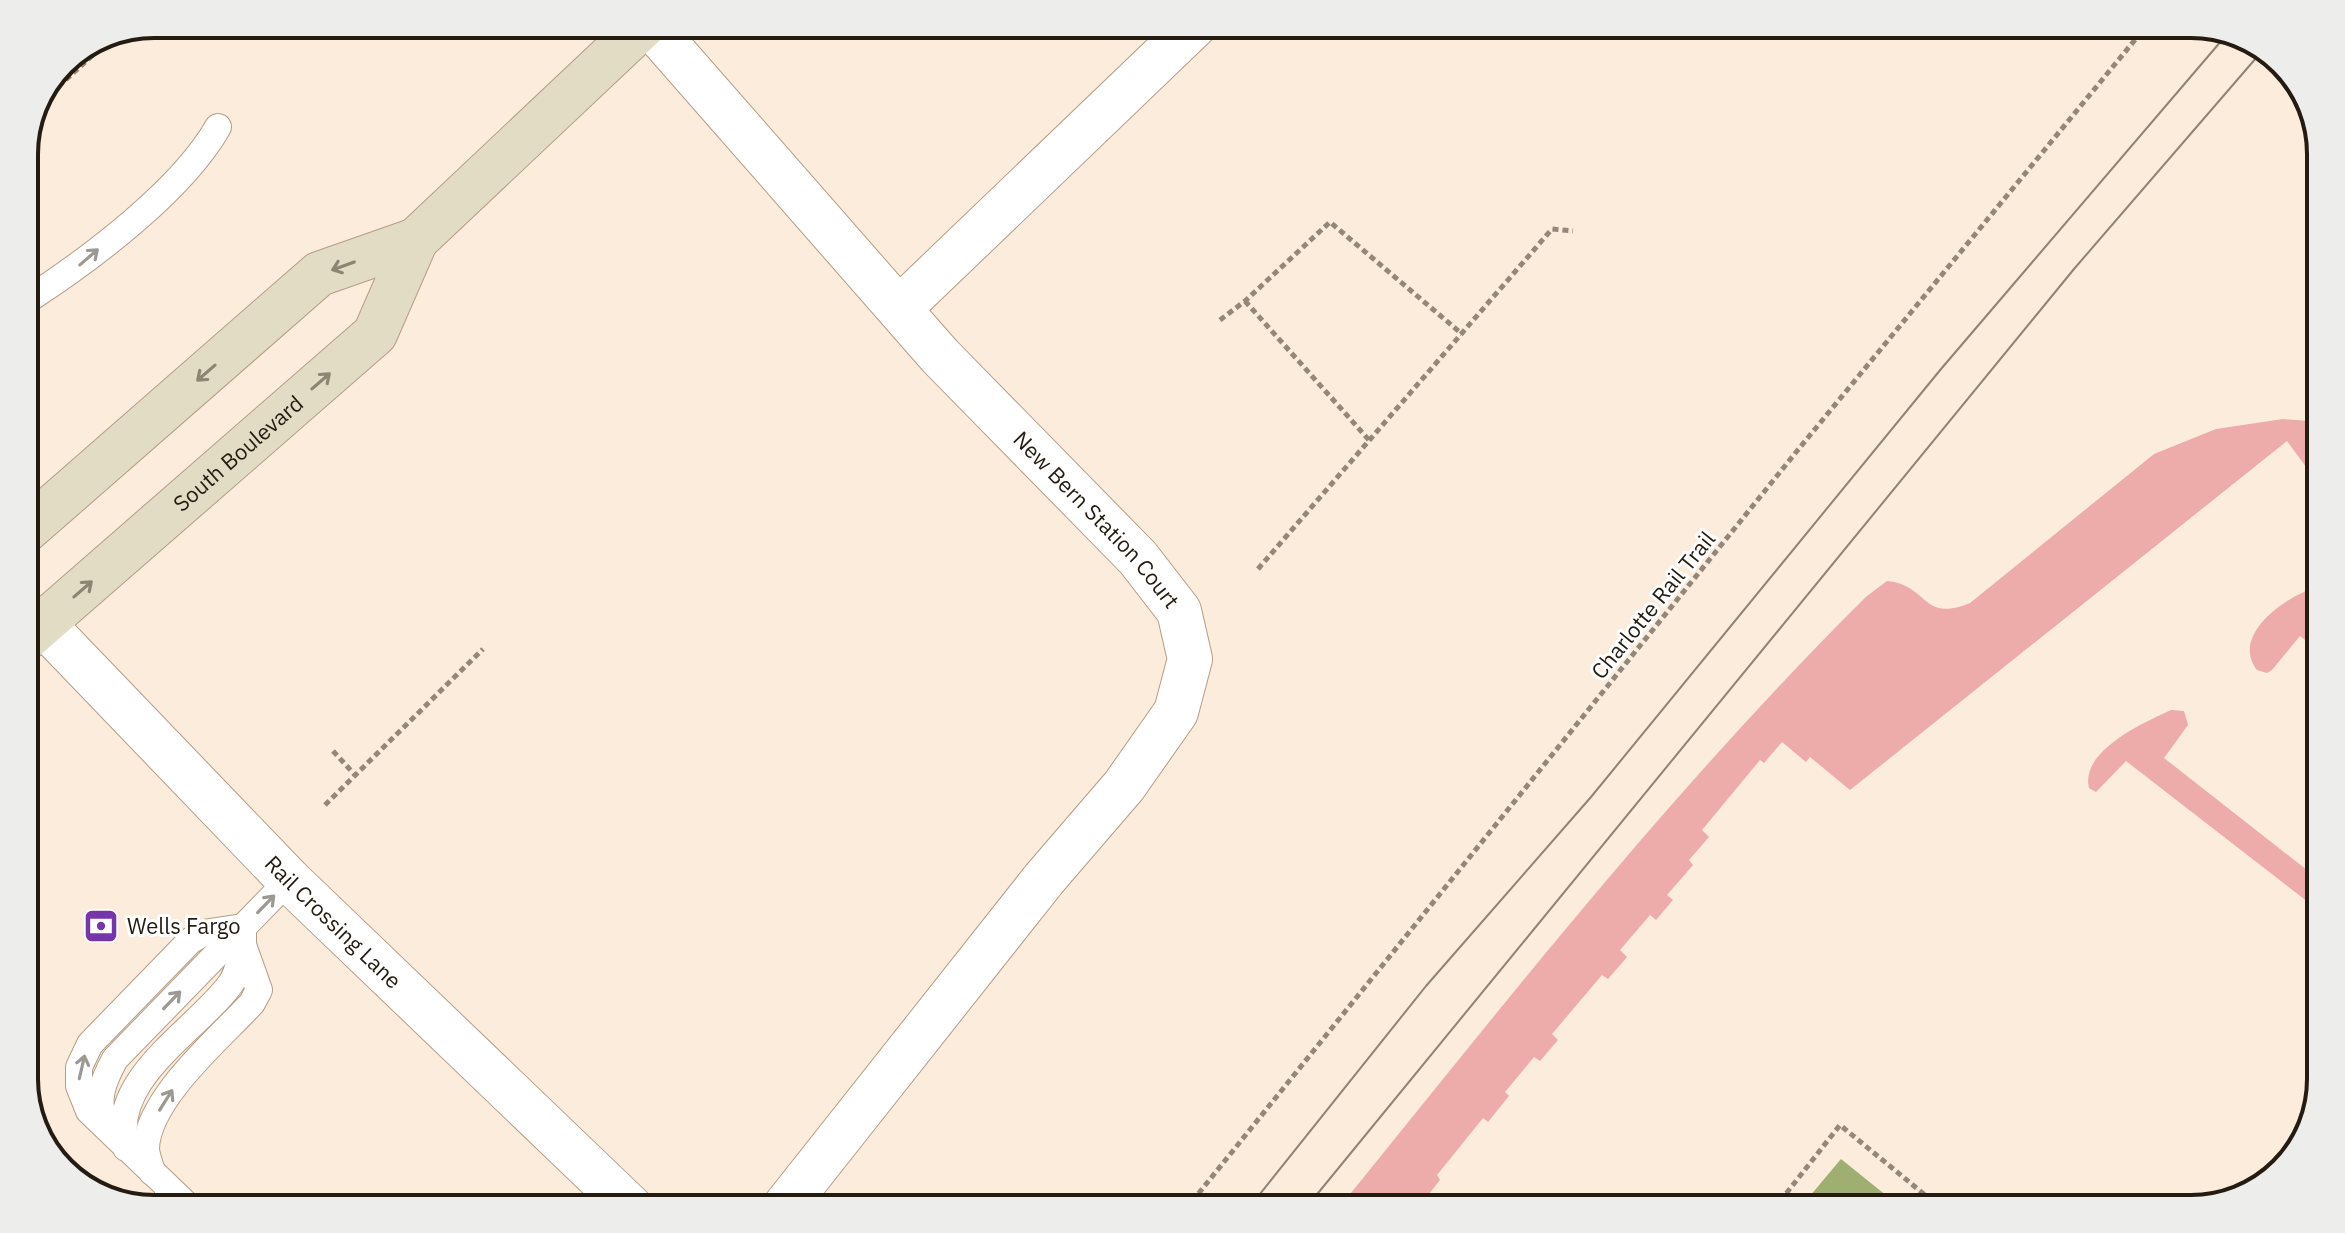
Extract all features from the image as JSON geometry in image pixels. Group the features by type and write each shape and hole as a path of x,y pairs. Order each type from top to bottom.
{"main road":[{"name":"South Boulevard","path":"38,628 375,334 416,240 632,38"},
{"name":"South Boulevard","path":"38,520 319,274 416,240"}],"street":[{"name":"New Bern Station Court","path":"659,38 940,356 1138,558 1179,611 1190,659 1176,712 1124,786 1044,879 794,1195"},
{"path":"900,308 1181,38"},
{"name":"Rail Crossing Lane","path":"38,637 617,1195"}],"lane":[{"path":"38,293 78,267 189,171 218,127"},
{"path":"118,1140 133,1093 148,1071 230,985 243,936 289,880"},
{"path":"176,1195 89,1111 79,1086 79,1067 90,1044 190,941 203,933 243,936"},
{"path":"152,1172 146,1149 151,1124 171,1090 252,1003 259,990 243,936"}],"path":[{"name":"Charlotte Rail Trail","path":"1197,1195 1797,451 2136,38"},
{"path":"63,82 93,55"},
{"path":"1220,320 1245,301 1330,222 1462,334"},
{"path":"1258,569 1552,229 1573,231"},
{"path":"1245,301 1369,440"},
{"path":"325,805 483,649"},
{"path":"333,751 355,775"},
{"path":"1785,1195 1840,1125 1926,1195"}],"shaded area":[{"path":"2283,419 2307,421 2307,468 2287,441 1850,790 1810,757 1806,762 1782,742 1764,763 1760,760 1702,830 1709,837 1689,860 1693,865 1667,895 1673,900 1656,920 1650,915 1620,950 1627,957 1608,979 1602,975 1552,1034 1558,1040 1540,1061 1534,1057 1505,1092 1509,1096 1488,1122 1483,1118 1437,1175 1440,1180 1428,1195 1349,1195 1594,895 1727,743 1867,596 1887,581 1911,589 1942,609 1970,603 2154,454 2216,429"},
{"path":"2307,590 2307,642 2300,636 2272,670 2267,673 2257,670 2250,656 2257,629 2267,617"},
{"path":"2171,710 2184,711 2188,725 2164,758 2307,870 2307,901 2126,761 2096,792 2089,788 2089,775 2094,762 2104,750 2145,722"},
{"path":"1841,1159 1886,1195 1811,1195"}],"tram line":[{"path":"1259,1195 1426,986 1591,797 1941,369 2220,42"},
{"path":"1316,1195 2074,269 2257,57"}],"place":[{"name":"Wells Fargo","path":"101,926"}]}
